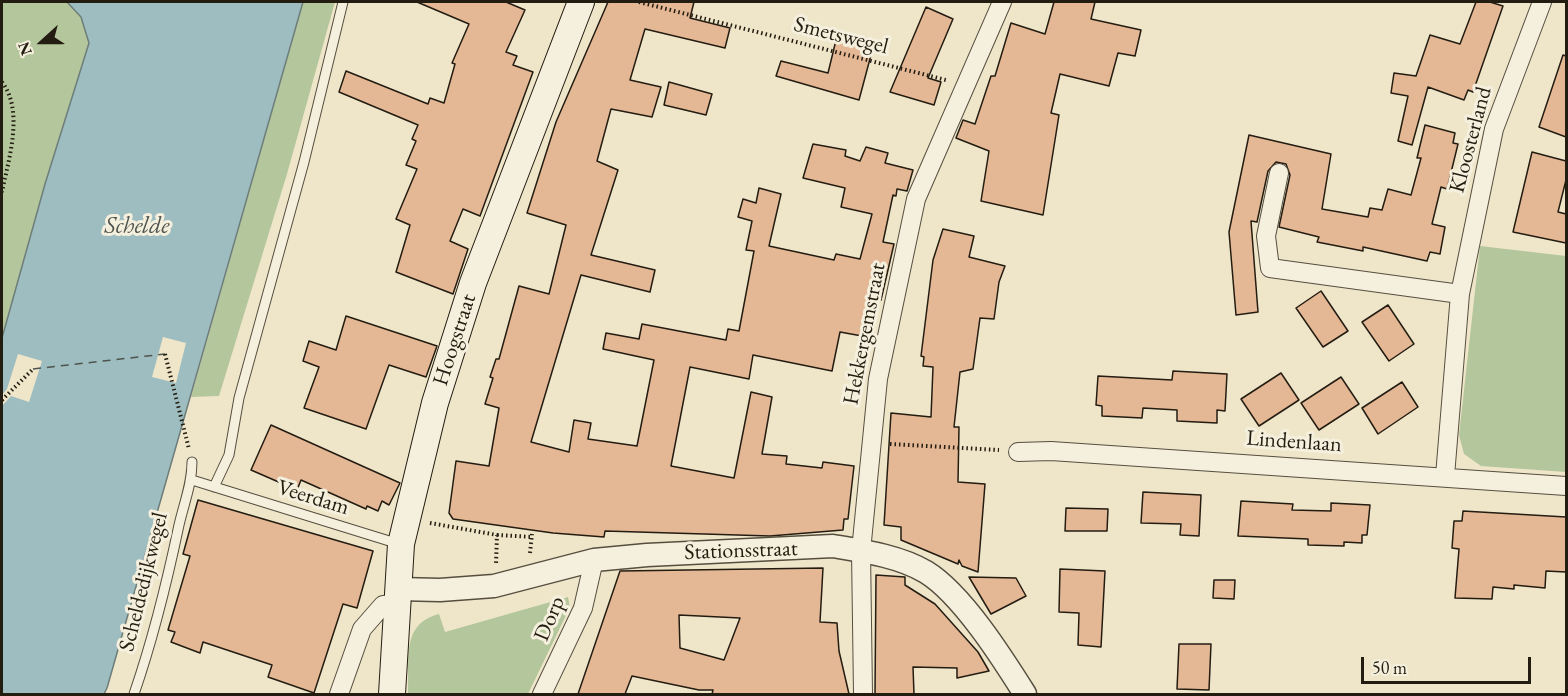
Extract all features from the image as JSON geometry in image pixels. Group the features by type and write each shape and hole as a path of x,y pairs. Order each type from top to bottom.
{"main road":[{"name":"Hoogstraat","path":"392,694 401,544 435,403 473,283 581,2"}],"street":[{"name":"Hekkergemstraat","path":"863,694 861,551 878,379 916,199 1002,2"},
{"name":"Kloosterland","path":"1445,476 1460,294 1494,129 1542,2"},
{"path":"1279,173 1266,236 1270,268 1460,294"},
{"name":"Lindenlaan","path":"1018,452 1051,451 1566,486"},
{"name":"Stationsstraat","path":"397,596 494,586 594,560 647,555 833,546 901,561 926,572 950,592 983,633 1025,694"},
{"name":"Dorp","path":"542,694 584,608 594,560"},
{"path":"339,694 362,629 383,605 397,596"}],"lane":[{"path":"214,488 229,455 239,398 303,162 343,2"},
{"name":"Scheldedijkwegel","path":"134,694 162,603 184,505 192,480 191,458"},
{"name":"Veerdam","path":"192,480 401,544"}],"path":[{"name":"Smetswegel","path":"639,2 965,85"},
{"path":"2,82 12,98 13,107 2,192"},
{"path":"165,354 191,458"},
{"path":"2,400 33,369"},
{"path":"871,443 1018,452"},
{"path":"429,523 497,535 532,536 530,553"},
{"path":"494,586 497,535"}],"green space":[{"path":"2,2 67,2 81,17 89,43 45,184 2,338"},
{"path":"303,2 335,2 287,174 219,396 191,397"},
{"path":"1480,246 1566,256 1566,472 1481,466 1464,454 1459,435"},
{"path":"568,597 570,607 528,694 408,694 410,645 418,626 427,619 439,614 445,632"}],"water":[{"name":"Schelde","path":"67,2 303,2 107,688 104,694 2,694 2,338 45,184 89,43 81,17"}],"pier":[{"path":"163,337 186,343 176,383 152,377"},
{"path":"18,354 42,361 29,402 11,396 2,406 2,395 7,389"}],"building":[{"path":"417,2 506,2 525,10 506,52 517,56 513,65 533,72 480,216 463,209 450,241 468,249 453,294 396,272 410,225 396,219 417,169 406,165 416,141 412,139 418,125 339,92 346,71 428,104 430,98 444,103 455,64 452,63 469,24"},
{"path":"608,2 694,2 690,18 730,28 725,48 645,29 630,80 661,87 652,117 611,109 597,161 618,170 591,255 655,270 650,292 581,275 531,442 569,452 574,420 591,423 588,439 637,446 654,360 603,349 606,333 639,339 642,324 726,340 728,329 739,331 754,251 746,250 752,221 738,217 743,199 756,203 759,188 781,194 769,246 834,260 836,254 860,259 872,214 841,207 845,188 803,178 813,144 846,150 845,156 860,161 866,147 888,153 885,163 913,170 907,191 897,189 896,196 893,195 883,242 894,244 881,300 870,297 862,336 840,332 832,371 753,355 749,379 690,367 671,466 734,478 751,392 772,397 762,454 787,456 786,464 822,468 823,462 854,466 848,519 844,519 843,530 770,536 605,531 604,537 553,533 453,519 449,513 456,461 489,466 499,408 485,404 493,378 490,377 496,359 499,359 519,286 549,294 566,225 527,213 556,122"},
{"path":"1054,2 1095,2 1091,19 1141,30 1135,56 1118,53 1109,86 1060,74 1051,113 1059,115 1043,215 981,201 989,151 956,138 963,120 975,124 991,76 995,76 1011,23 1045,34"},
{"path":"1476,2 1490,2 1503,6 1473,92 1468,90 1464,100 1428,87 1412,145 1398,141 1408,96 1391,93 1394,73 1416,76 1430,35 1460,44"},
{"path":"926,7 953,19 928,78 941,82 934,105 890,92"},
{"path":"838,32 875,40 859,100 776,76 781,61 828,73"},
{"path":"1563,55 1566,56 1566,137 1539,127"},
{"path":"669,82 712,94 706,115 664,105"},
{"path":"1425,125 1455,133 1453,143 1458,144 1447,189 1441,187 1432,224 1445,227 1440,254 1430,252 1427,261 1363,247 1363,251 1317,242 1319,237 1279,227 1290,175 1286,164 1276,162 1268,171 1257,222 1251,221 1258,312 1236,315 1229,232 1249,135 1331,154 1322,209 1368,217 1370,208 1382,210 1388,189 1411,195 1421,158 1417,158"},
{"path":"1532,152 1566,161 1566,180 1558,212 1566,214 1566,243 1513,232"},
{"path":"943,229 974,236 969,257 1005,266 999,282 994,319 980,318 973,369 960,372 954,427 959,427 958,482 985,484 978,572 962,566 959,560 958,564 901,540 901,527 884,525 891,413 931,417 933,367 923,366 924,357 921,356 933,260"},
{"path":"1321,291 1348,331 1323,347 1296,308"},
{"path":"1388,305 1414,344 1389,361 1362,322"},
{"path":"346,316 437,346 426,377 389,365 366,429 304,408 319,367 303,361 309,341 336,350"},
{"path":"1173,371 1227,374 1225,411 1217,410 1217,423 1177,421 1177,410 1143,408 1142,418 1102,416 1102,406 1096,405 1098,376 1172,380"},
{"path":"1281,373 1299,400 1259,426 1241,399"},
{"path":"1341,377 1359,404 1319,430 1301,403"},
{"path":"1402,382 1418,407 1378,434 1362,408"},
{"path":"271,425 400,483 389,505 382,501 378,511 367,506 366,509 301,480 297,490 251,470"},
{"path":"1143,492 1201,495 1199,536 1180,535 1181,524 1141,523"},
{"path":"198,500 373,551 357,608 343,604 314,693 268,677 272,665 203,642 200,653 171,642 175,632 168,630 190,556 183,554"},
{"path":"1241,501 1293,504 1292,510 1331,511 1331,503 1370,505 1367,535 1362,535 1362,543 1344,542 1344,546 1308,545 1308,539 1238,536"},
{"path":"1066,508 1108,509 1107,531 1065,531"},
{"path":"1463,511 1566,517 1566,572 1546,571 1545,588 1514,585 1514,589 1493,587 1492,599 1455,598 1459,549 1452,548 1454,521 1462,521"},
{"path":"823,568 820,622 837,623 839,651 849,694 712,694 713,690 699,690 632,676 625,694 578,694 620,571","holes":["679,615 740,618 724,660 680,648"]},
{"path":"1060,569 1105,571 1101,647 1078,645 1079,613 1059,612"},
{"path":"876,575 905,577 905,585 935,604 978,652 989,671 957,678 957,668 913,667 914,694 875,694"},
{"path":"969,577 1016,578 1026,596 991,614"},
{"path":"1214,580 1235,580 1234,599 1213,598"},
{"path":"1179,644 1211,644 1209,690 1177,689"}],"ferry route":[{"path":"33,369 165,354"}]}
